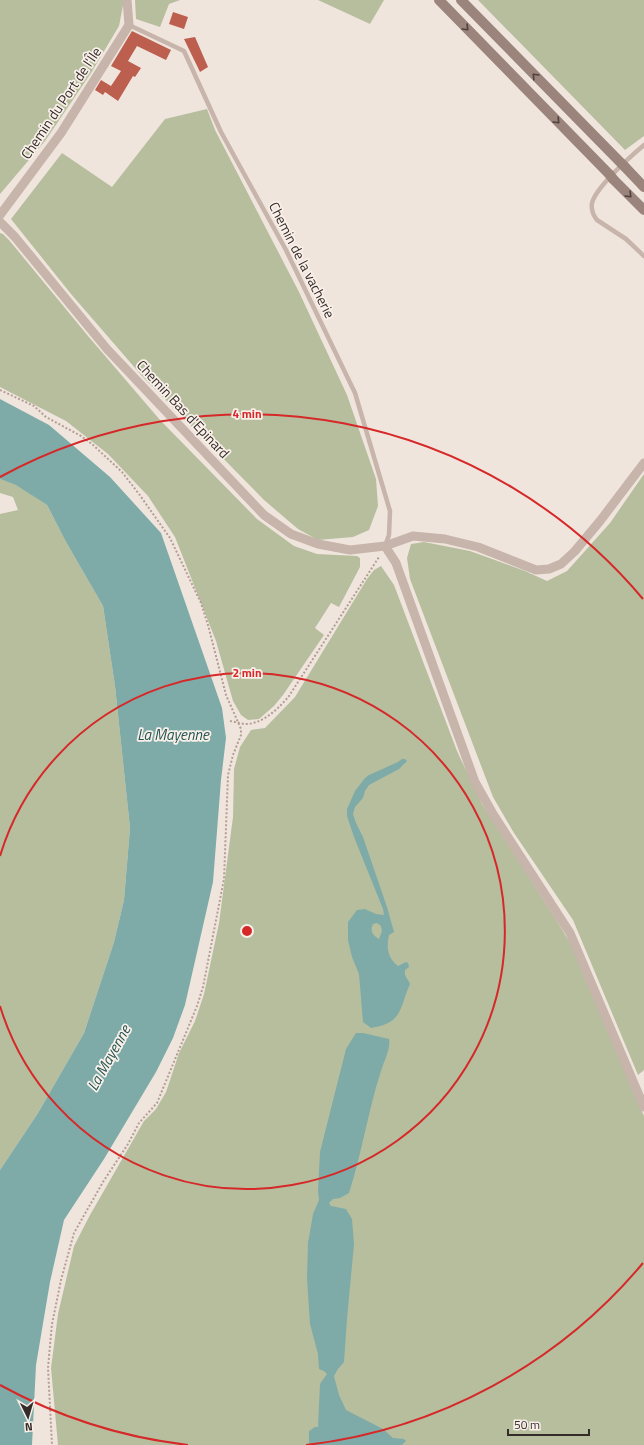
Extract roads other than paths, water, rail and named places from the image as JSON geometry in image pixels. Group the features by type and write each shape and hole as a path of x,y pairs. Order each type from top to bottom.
{"main road":[{"path":"439,0 644,210"},
{"path":"461,0 644,187"}],"street":[{"path":"127,0 129,25"},
{"name":"Chemin du Port de l'Île","path":"0,215 61,133 129,25"},
{"name":"Chemin Bas d'Epinard","path":"0,222 15,237 107,349 264,515 291,534 318,544 350,550 386,546 412,536 445,539 478,547 536,570 549,569 561,564 575,552 644,463"},
{"path":"386,546 396,564 475,782 493,814 570,934 644,1107"}],"lane":[{"name":"Chemin de la vacherie","path":"129,25 184,51 221,132 286,250 355,393 390,511 389,535 386,546"},
{"path":"644,145 601,186 593,200 592,208 594,216 597,220 626,239 644,256"}],"water":[{"name":"La Mayenne","path":"0,399 49,425 110,477 161,533 222,708 226,738 221,780 213,882 185,1005 173,1038 156,1072 104,1159 64,1220 50,1282 36,1365 32,1445 0,1445 0,1170 38,1113 84,1033 114,942 124,900 130,828 115,686 103,606 66,542 47,505 16,485 0,479"},
{"path":"402,759 407,761 399,769 369,785 363,798 355,807 353,814 363,837 394,932 389,935 388,940 390,956 398,966 406,962 408,963 409,967 405,970 405,973 410,984 398,1014 389,1023 371,1028 363,1022 359,974 352,957 348,940 348,922 357,910 365,909 376,914 384,915 383,909 354,837 347,816 347,809 355,791 365,778","holes":["377,923 381,926 382,931 379,939 373,934 372,929 373,924"]},
{"path":"356,1033 363,1033 389,1039 389,1043 376,1086 358,1163 349,1193 340,1198 333,1199 329,1203 331,1206 346,1209 352,1219 354,1244 344,1362 334,1376 339,1395 346,1410 383,1429 393,1438 404,1439 406,1441 402,1445 309,1445 309,1431 315,1427 318,1427 320,1384 327,1374 319,1369 318,1354 310,1324 307,1278 308,1243 313,1214 319,1200 320,1152 346,1049"}]}
